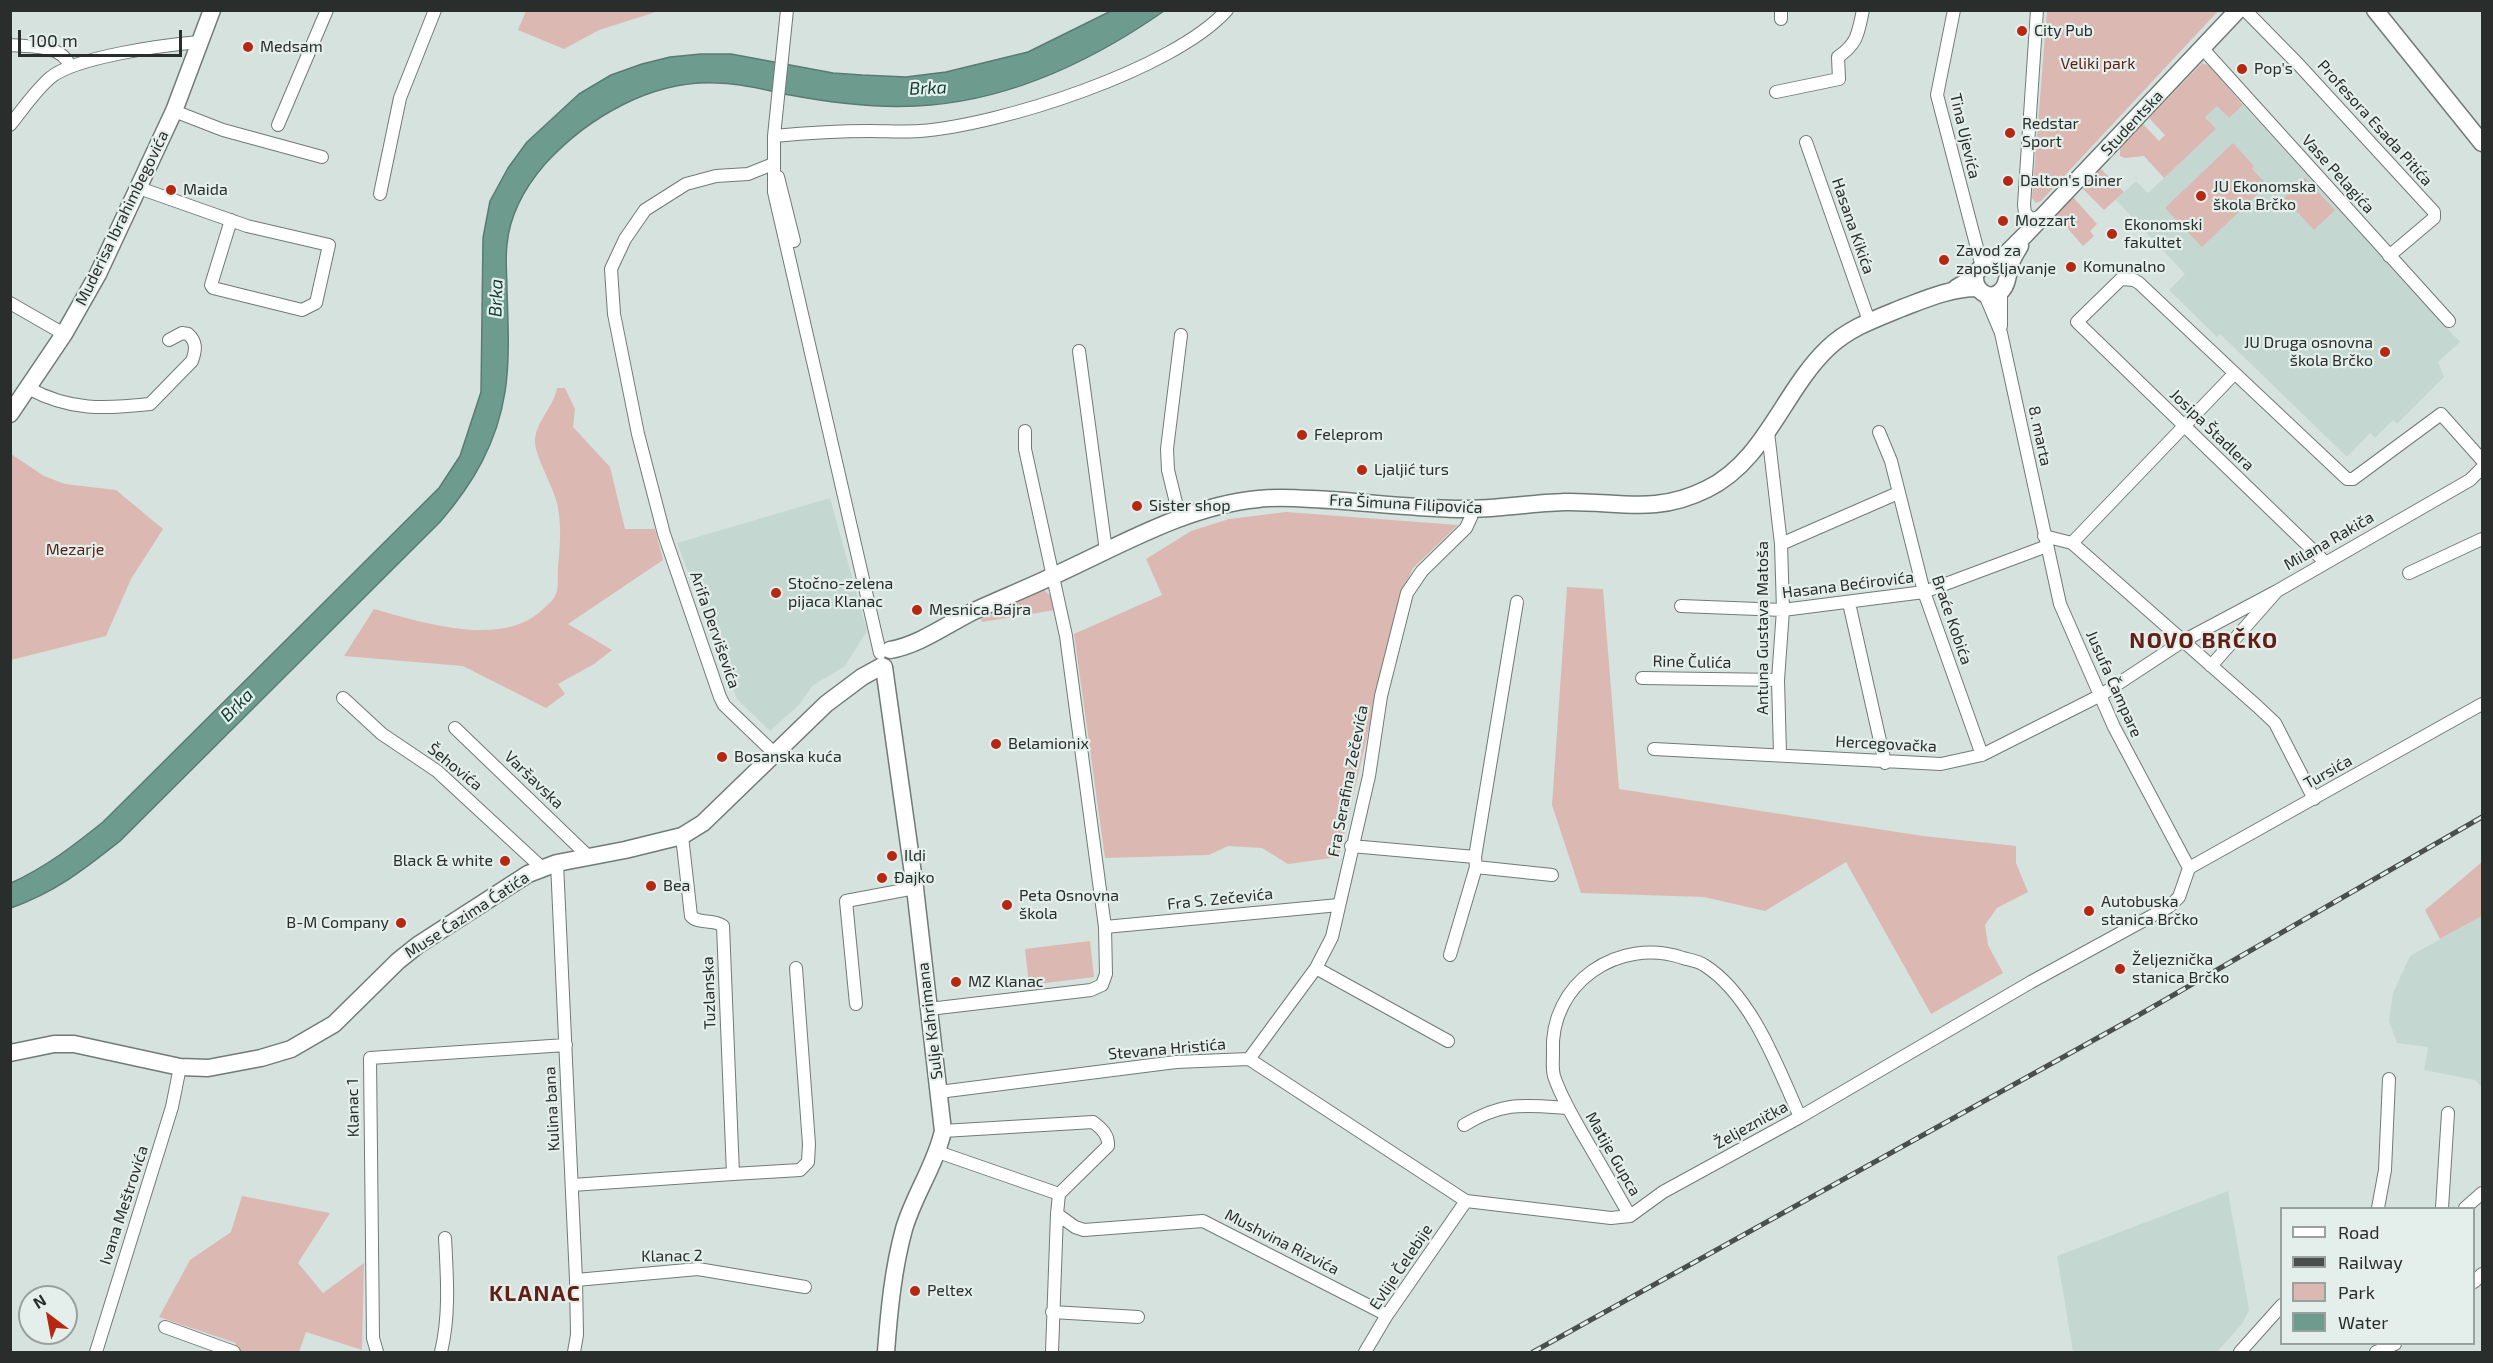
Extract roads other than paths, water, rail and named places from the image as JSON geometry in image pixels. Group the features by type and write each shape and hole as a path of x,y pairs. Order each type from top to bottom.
{"main road":[{"name":"Muderisa Ibrahimbegovića","path":"10,414 64,334 98,274 174,111 212,10"},
{"name":"Studentska","path":"1989,279 2012,260 2026,234 2238,10"},
{"path":"2375,10 2482,143"},
{"name":"Fra Šimuna Filipovića","path":"886,661 918,640 969,614 1106,551 1180,519 1221,505 1259,498 1470,509 1565,502 1661,505 1684,499 1709,489 1750,455 1768,432 1809,369 1846,333 1869,321 1989,279"},
{"name":"Muse Ćazima Ćatića","path":"10,1053 54,1044 74,1044 180,1067 225,1066 271,1055 312,1038 334,1024 398,961 418,945 549,865 682,836 720,808 774,753 826,705 886,661"},
{"name":"Sulje Kahrimana","path":"886,661 943,1131 938,1152 904,1230 889,1310 886,1353"}],"street":[{"path":"278,124 327,10"},
{"path":"380,194 400,98 435,10"},
{"path":"774,136 835,132 921,131 974,122 1035,106 1098,85 1170,52 1191,41 1227,10"},
{"path":"1776,92 1839,79 1838,57 1856,40 1863,10"},
{"path":"2037,10 2024,205 2025,213 2031,219 2038,219 2046,214"},
{"name":"Profesora Esada Pitića","path":"2245,10 2299,65 2434,212 2434,218 2389,255"},
{"name":"Tina Ujevića","path":"1952,11 1936,95 1989,279 2001,333"},
{"path":"787,16 773,165 783,192 886,661"},
{"path":"10,125 50,78 70,66 168,44 199,42"},
{"path":"10,45 54,50 66,56 70,66"},
{"name":"Vase Pelagića","path":"2203,49 2449,321"},
{"path":"174,111 223,130 322,157"},
{"name":"Hasana Kikića","path":"1806,142 1869,321"},
{"name":"Arifa Derviševića","path":"773,165 748,174 716,177 686,184 645,210 625,239 611,269 616,325 638,434 664,534 724,705 774,753"},
{"path":"139,188 263,231 329,245 315,303 302,310 213,288 211,285 231,220"},
{"name":"Josipa Štadlera","path":"2234,374 2134,280 2121,279 2077,322 2325,561"},
{"path":"10,303 64,334"},
{"path":"28,388 46,398 83,408 150,404 192,361 195,354 193,339 188,334 182,333 170,340"},
{"name":"8. marta","path":"2001,333 2046,541"},
{"path":"1180,335 1167,449 1168,470 1180,519"},
{"path":"1079,351 1106,551"},
{"path":"2073,543 2234,374 2347,479 2353,479 2441,414 2482,460"},
{"path":"929,1009 1091,990 1105,981 1105,927 1066,636 1055,576 1025,449 1025,431"},
{"name":"Antuna Gustava Matoša","path":"1768,432 1781,544 1783,610 1778,680 1780,754"},
{"name":"Braće Kobića","path":"1879,432 1891,461 1923,592 1982,755"},
{"name":"Milana Rakiča","path":"2211,666 2277,591 2325,561 2470,480 2482,468"},
{"path":"1781,544 1898,493"},
{"name":"Fra Serafina Zečevića","path":"1249,1059 1316,968 1332,937 1351,846 1369,776 1381,696 1407,593 1422,571 1466,528 1471,517 1470,509"},
{"path":"2409,573 2482,539"},
{"path":"2046,541 2073,543 2275,723 2314,799"},
{"name":"Hasana Bećirovića","path":"1681,606 1783,610 1923,592 2046,541"},
{"name":"Jusufa Čampare","path":"2046,541 2060,604 2114,728 2189,868"},
{"name":"Hercegovačka","path":"1654,749 1941,764 1982,755 2101,696 2183,641 2277,591"},
{"path":"1450,955 1475,862 1517,602"},
{"path":"1849,603 1885,762"},
{"name":"Rine Čulića","path":"1642,678 1778,680"},
{"name":"Šehovića","path":"343,698 382,734 437,771 549,865"},
{"name":"Tursića","path":"2189,868 2482,704"},
{"name":"Varšavska","path":"455,728 588,856"},
{"name":"Tuzlanska","path":"682,836 691,916 696,921 716,922 723,926 733,1174"},
{"path":"1351,846 1475,862 1552,875"},
{"name":"Kulina bana","path":"549,865 566,1045 576,1280 577,1335 574,1353"},
{"name":"Željeznička","path":"1630,1216 1663,1192 1800,1117 2031,982 2170,906 2179,897 2189,868"},
{"path":"856,1004 846,901 915,888"},
{"name":"Fra S. Zečevića","path":"1105,927 1339,904"},
{"name":"Matije Gupca","path":"1630,1216 1568,1108 1554,1075 1552,1038 1562,1006 1576,986 1600,965 1627,954 1664,951 1704,964 1729,986 1764,1035 1800,1117"},
{"path":"572,1185 800,1170 808,1162 809,1144 796,968"},
{"path":"1316,968 1448,1041"},
{"name":"Klanac 1","path":"377,1353 374,1338 369,1060 373,1057 566,1045"},
{"name":"Stevana Hristića","path":"939,1092 1176,1062 1249,1059 1466,1201"},
{"name":"Ivana Meštrovića","path":"96,1353 172,1107 180,1067"},
{"path":"2376,1207 2385,1170 2389,1080"},
{"name":"Matije Gupca","path":"1464,1125 1495,1108 1511,1106 1568,1108"},
{"path":"2442,1207 2448,1113"},
{"path":"943,1131 1093,1122 1105,1133 1108,1146 1059,1194 1052,1312 1052,1353"},
{"path":"938,1152 1059,1194"},
{"path":"2467,1207 2482,1193"},
{"path":"1466,1201 1611,1218 1630,1216"},
{"name":"Evlije Čelebije","path":"1365,1353 1387,1315 1466,1201"},
{"name":"Mushvina Rizvića","path":"1057,1214 1084,1230 1203,1221 1387,1315"},
{"path":"441,1353 446,1316 445,1238"},
{"name":"Klanac 2","path":"576,1280 698,1269 805,1287"},
{"path":"2240,1353 2280,1307"},
{"path":"1052,1312 1138,1317"},
{"path":"165,1327 234,1353"},
{"path":"2376,1353 2393,1345"}],"water":[{"name":"Brka","path":"1111,11 1164,11 1107,47 1077,62 1015,88 982,97 950,103 884,106 821,100 735,84 693,84 645,95 601,117 581,131 545,164 525,191 515,211 506,256 508,367 501,411 490,446 482,462 452,508 120,841 93,862 42,895 11,908 11,883 48,863 103,822 439,488 460,456 481,392 483,238 490,201 508,168 527,142 579,94 611,75 642,64 670,57 701,54 731,54 833,73 906,77 946,72 1028,52"}],"railway":[{"path":"1533,1352 2137,1016 2482,817"}],"place":[{"name":"City Pub","path":"2022,31"},
{"name":"Medsam","path":"248,47"},
{"name":"Pop's","path":"2242,69"},
{"name":"Redstar Sport","path":"2010,133"},
{"name":"Dalton's Diner","path":"2008,181"},
{"name":"Maida","path":"171,190"},
{"name":"JU Ekonomska škola Brčko","path":"2201,196"},
{"name":"Mozzart","path":"2003,221"},
{"name":"Ekonomski fakultet","path":"2112,234"},
{"name":"Zavod za zapošljavanje","path":"1944,260"},
{"name":"Komunalno","path":"2071,267"},
{"name":"JU Druga osnovna škola Brčko","path":"2385,352"},
{"name":"Feleprom","path":"1302,435"},
{"name":"Ljaljić turs","path":"1362,470"},
{"name":"Sister shop","path":"1137,506"},
{"name":"Stočno-zelena pijaca Klanac","path":"776,593"},
{"name":"Mesnica Bajra","path":"917,610"},
{"name":"Belamionix","path":"996,744"},
{"name":"Bosanska kuća","path":"722,757"},
{"name":"Ildi","path":"892,856"},
{"name":"Black & white","path":"505,861"},
{"name":"Đajko","path":"882,878"},
{"name":"Bea","path":"651,886"},
{"name":"Peta Osnovna škola","path":"1007,905"},
{"name":"Autobuska stanica Brčko","path":"2089,911"},
{"name":"B-M Company","path":"401,923"},
{"name":"Željeznička stanica Brčko","path":"2120,969"},
{"name":"MZ Klanac","path":"956,982"},
{"name":"Peltex","path":"915,1291"}],"district":[{"name":"NOVO BRČKO","path":"2204,641"},
{"name":"KLANAC","path":"535,1294"}],"park label":[{"name":"Veliki park","path":"2098,64"},
{"name":"Mezarje","path":"75,550"}]}
